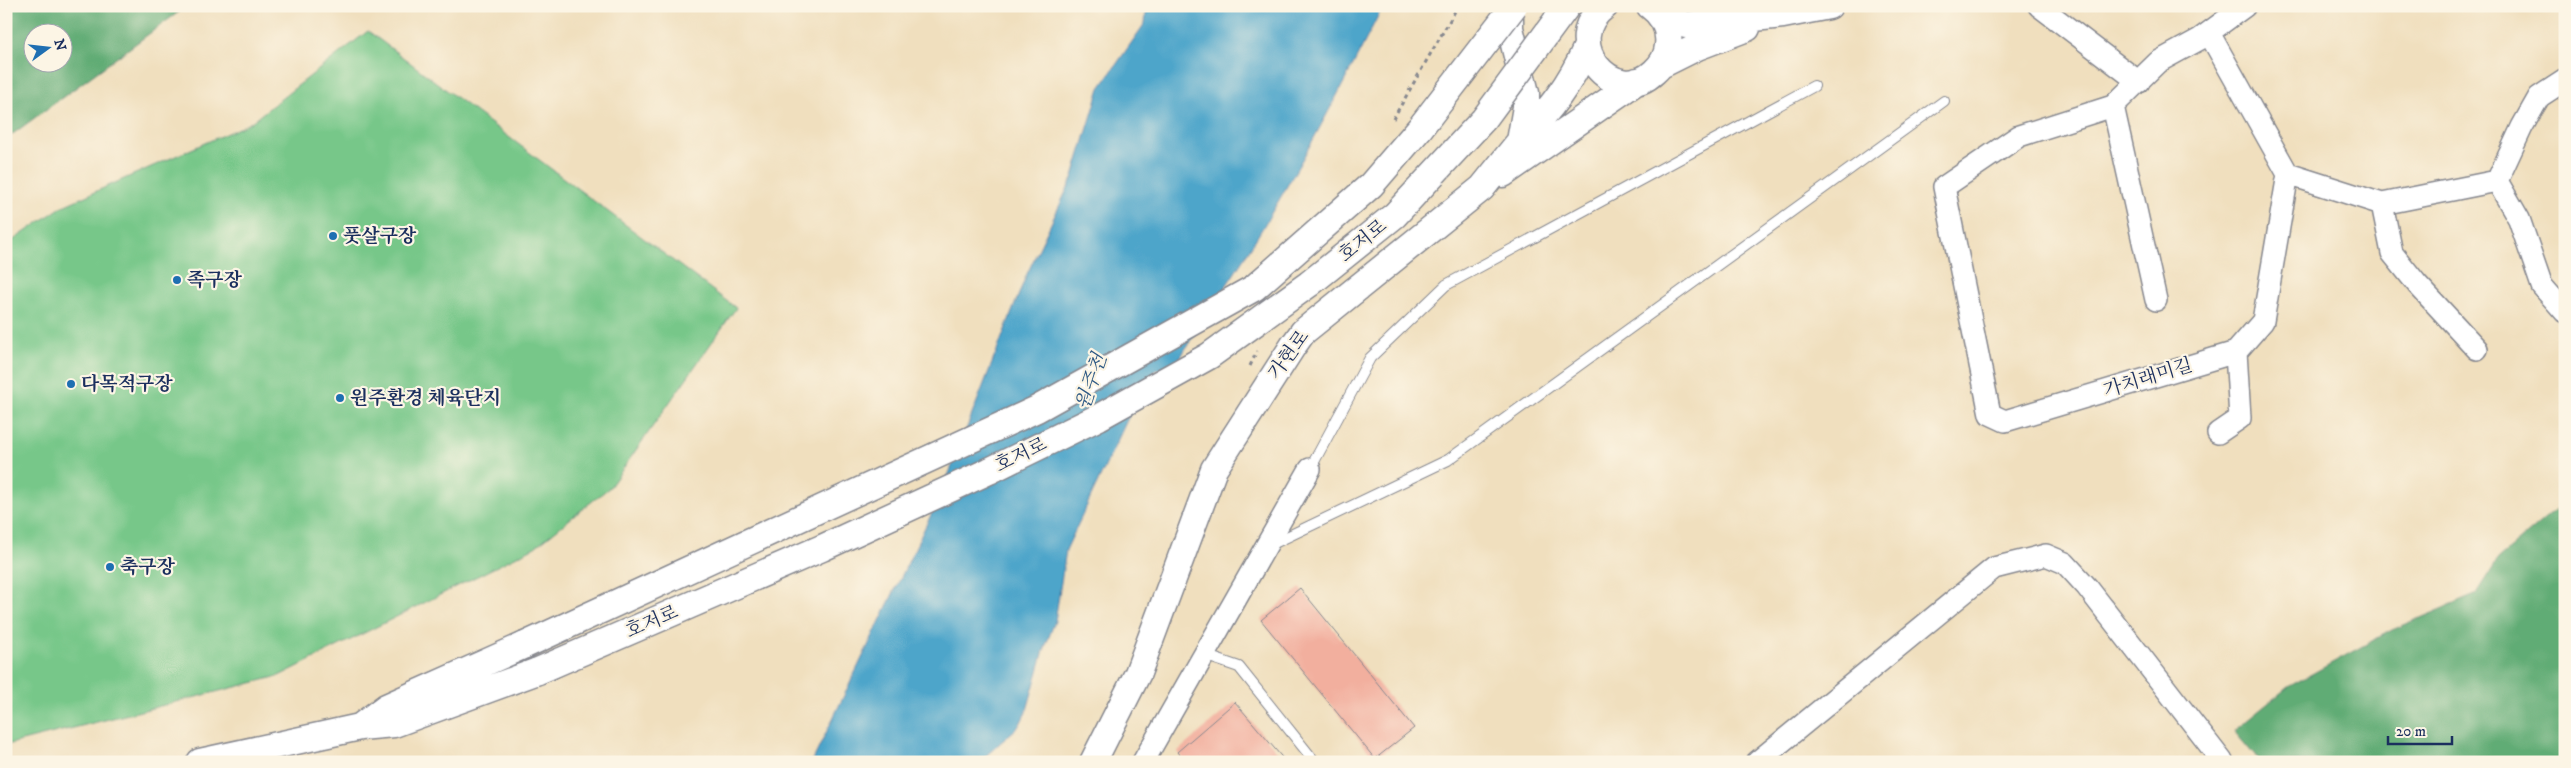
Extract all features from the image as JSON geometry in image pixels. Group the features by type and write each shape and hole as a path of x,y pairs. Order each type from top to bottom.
{"street":[{"name":"가현로","path":"1093,762 1138,673 1214,469 1293,346 1303,332 1482,188 1520,140 1526,107 1526,93 1510,28 1510,6"},
{"name":"호저로","path":"360,727 386,707 1037,409 1254,288 1371,185 1420,128 1514,6"},
{"name":"호저로","path":"200,762 360,727 394,724 538,671 822,548 1099,418 1209,356 1309,284 1395,216 1484,119 1567,6"},
{"path":"1604,6 1591,21 1587,34 1590,59 1598,70 1610,78 1623,82 1637,81"},
{"path":"1654,9 1686,25 1783,15 1830,6"},
{"path":"2039,6 2139,82"},
{"name":"가치래미길","path":"2236,352 2005,421 1990,414 1944,187 2019,136 2113,106 2158,62 2209,33 2246,6"},
{"path":"1482,188 1637,81 1651,75 1661,65 1668,52 1669,38 1666,24 1654,9"},
{"path":"1661,65 1697,47 1783,15"},
{"path":"2209,33 2288,174 2264,321 2236,352 2240,418 2218,433"},
{"path":"1520,140 1549,111 1575,74 1587,46"},
{"path":"2497,181 2522,127 2539,97 2565,80"},
{"path":"2113,106 2156,300"},
{"path":"2288,174 2382,204 2497,181"},
{"path":"2497,181 2519,219 2542,286 2565,312"},
{"path":"2382,204 2392,253 2477,349"},
{"path":"1143,762 1268,546 1310,469"},
{"path":"1757,762 1994,568 2046,555 2065,563 2087,587 2222,761"}],"lane":[{"path":"1310,469 1370,358 1446,285 1814,86"},
{"path":"1268,546 1448,460 1944,101"},
{"path":"1204,655 1239,667 1315,762"}],"green space":[{"path":"6,6 187,6 6,139"},
{"name":"원주환경 체육단지","path":"368,31 736,308 610,487 535,547 279,676 6,745 6,245 63,206 250,123"},
{"path":"2565,502 2565,762 2260,762 2234,731 2288,687 2392,630 2475,595 2498,559"}],"water":[{"name":"원주천","path":"1147,6 1383,6 1316,134 1243,260 1200,325 1176,366 1155,370 1127,420 1066,550 1055,621 1044,650 1027,710 1019,726 979,762 812,762 941,494 1026,276 1073,177 1100,88 1145,23"}],"building":[{"path":"1300,588 1414,728 1375,759 1261,620"},
{"path":"1235,702 1286,762 1185,762 1177,752"}],"place":[{"name":"풋살구장","path":"333,236"},
{"name":"족구장","path":"177,280"},
{"name":"다목적구장","path":"71,384"},
{"name":"원주환경 체육단지","path":"340,398"},
{"name":"축구장","path":"110,567"}]}
